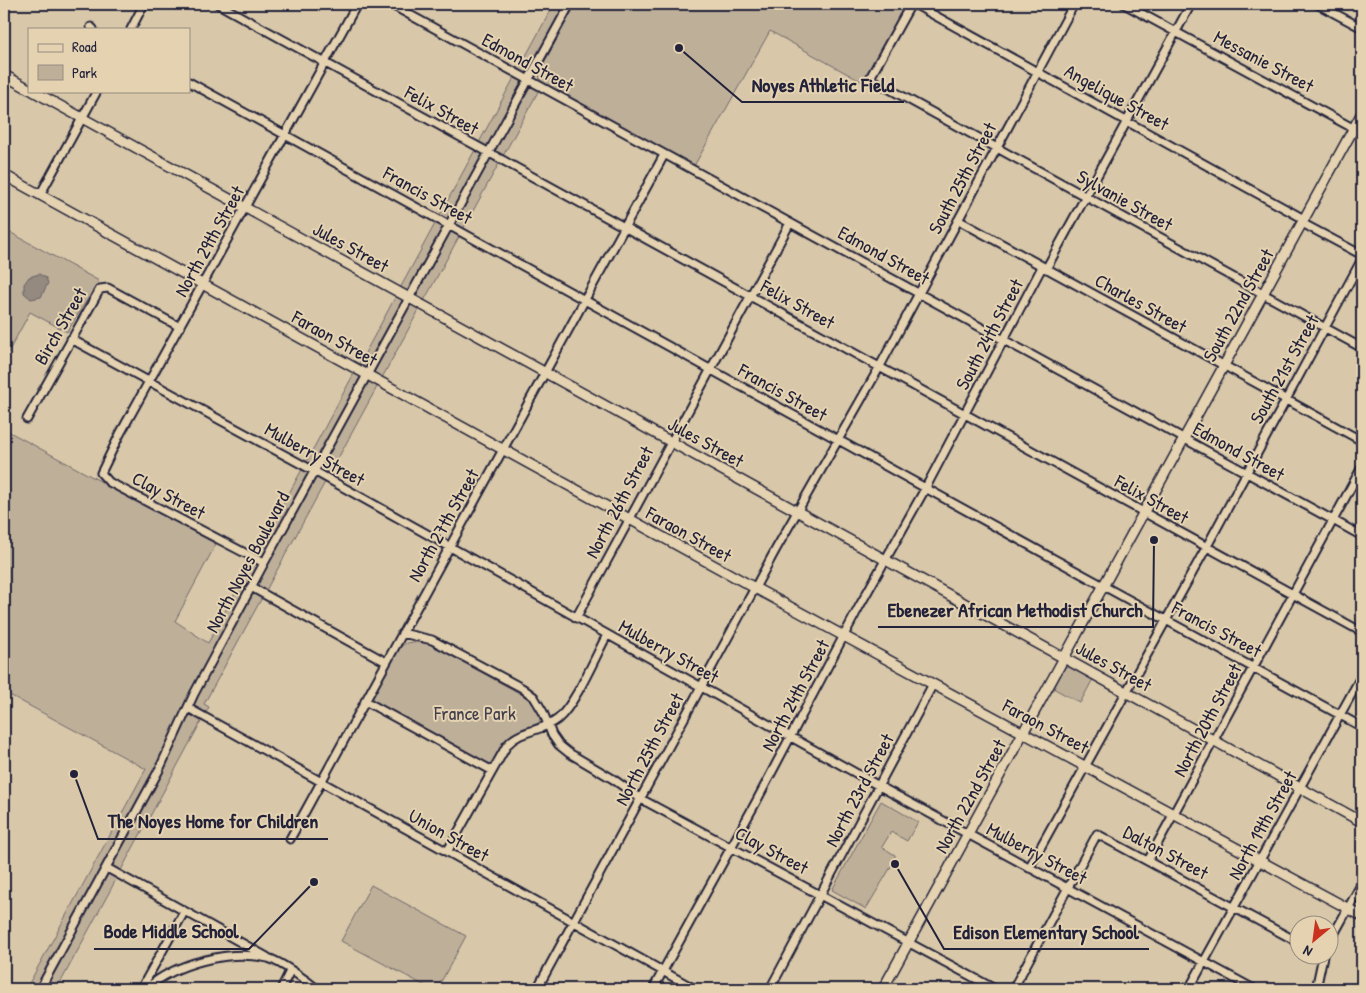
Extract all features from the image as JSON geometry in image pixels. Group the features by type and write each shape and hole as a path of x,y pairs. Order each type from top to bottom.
{"main road":[{"path":"4,75 28,88"},
{"name":"Jules Street","path":"35,92 671,440 1362,822"},
{"name":"South 22nd Street","path":"1144,513 1303,221 1358,131 1362,113"},
{"name":"Faraon Street","path":"4,175 844,637 1085,765 1362,916"},
{"name":"North 22nd Street","path":"883,989 1144,513"}],"street":[{"path":"132,28 144,4"},
{"name":"Felix Street","path":"218,4 964,416 1362,632"},
{"name":"North 29th Street","path":"120,434 246,208 356,4"},
{"name":"Edmond Street","path":"390,4 1362,536"},
{"name":"Angelique Street","path":"912,4 1127,121 1362,255"},
{"name":"Sylvanie Street","path":"912,4 871,76 873,80 1362,348"},
{"name":"South 25th Street","path":"879,368 1074,4"},
{"name":"Messanie Street","path":"1124,4 1358,131"},
{"name":"South 24th Street","path":"964,416 1191,4"},
{"path":"1318,4 1362,28"},
{"name":"North Noyes Boulevard","path":"40,989 159,770 188,708 264,563 368,375 567,5"},
{"name":"Francis Street","path":"190,83 837,441 1362,727"},
{"path":"40,195 96,92"},
{"name":"North 27th Street","path":"290,839 664,155"},
{"name":"Charles Street","path":"958,220 1362,441"},
{"name":"North 26th Street","path":"576,618 790,223"},
{"name":"South 21st Street","path":"1029,868 1206,548 1362,259"},
{"name":"Birch Street","path":"27,419 70,339 100,289 108,288 180,327"},
{"name":"Mulberry Street","path":"70,339 314,471 449,548 879,786 1254,989"},
{"name":"North 25th Street","path":"537,989 755,588 879,368"},
{"name":"North 24th Street","path":"653,989 964,416"},
{"name":"Clay Street","path":"120,434 102,470 102,477 264,563"},
{"name":"North 20th Street","path":"1148,861 1215,741 1362,467"},
{"path":"252,587 386,662"},
{"path":"402,632 432,640 504,678 534,697 548,725"},
{"path":"447,852 491,770 513,738 526,731 548,725 558,719 568,707 607,635"},
{"name":"North 19th Street","path":"1189,989 1362,675"},
{"name":"North 23rd Street","path":"770,989 934,684"},
{"path":"365,701 491,770"},
{"name":"Union Street","path":"188,708 695,989"},
{"name":"Clay Street","path":"548,725 559,745 641,799 995,989"},
{"name":"Dalton Street","path":"1068,888 1097,834 1288,937"},
{"path":"106,868 269,958 317,989"},
{"path":"1338,927 1362,883"},
{"path":"1013,989 1068,888"},
{"path":"142,989 184,912"},
{"path":"146,989 181,967 198,961 237,957 269,958"},
{"path":"1316,989 1321,966"},
{"path":"281,989 290,971"}],"green space":[{"path":"554,4 565,4 523,81 539,90 204,704 209,707 57,989 26,989 146,769 4,692 4,429 216,544 175,621 208,643"},
{"path":"576,4 907,4 864,83 770,31 694,166 540,81 539,72"},
{"path":"4,229 99,281 67,332 30,312 4,360"},
{"name":"France Park","path":"406,643 427,643 528,698 539,712 540,721 536,725 511,737 493,763 485,764 374,701 372,696 398,648"},
{"path":"1066,665 1093,679 1080,703 1053,688"},
{"path":"881,801 918,822 907,841 891,832 882,847 895,855 895,860 866,909 832,890"},
{"path":"371,885 466,936 437,989 431,989 341,941"}],"shaded area":[{"path":"39,274 46,278 48,283 41,297 31,299 24,293 24,284 29,277"}],"place":[{"name":"Noyes Athletic Field","path":"679,48"},
{"name":"Ebenezer African Methodist Church","path":"1154,540"},
{"name":"The Noyes Home for Children","path":"74,774"},
{"name":"Edison Elementary School","path":"895,864"},
{"name":"Bode Middle School","path":"314,882"}]}
